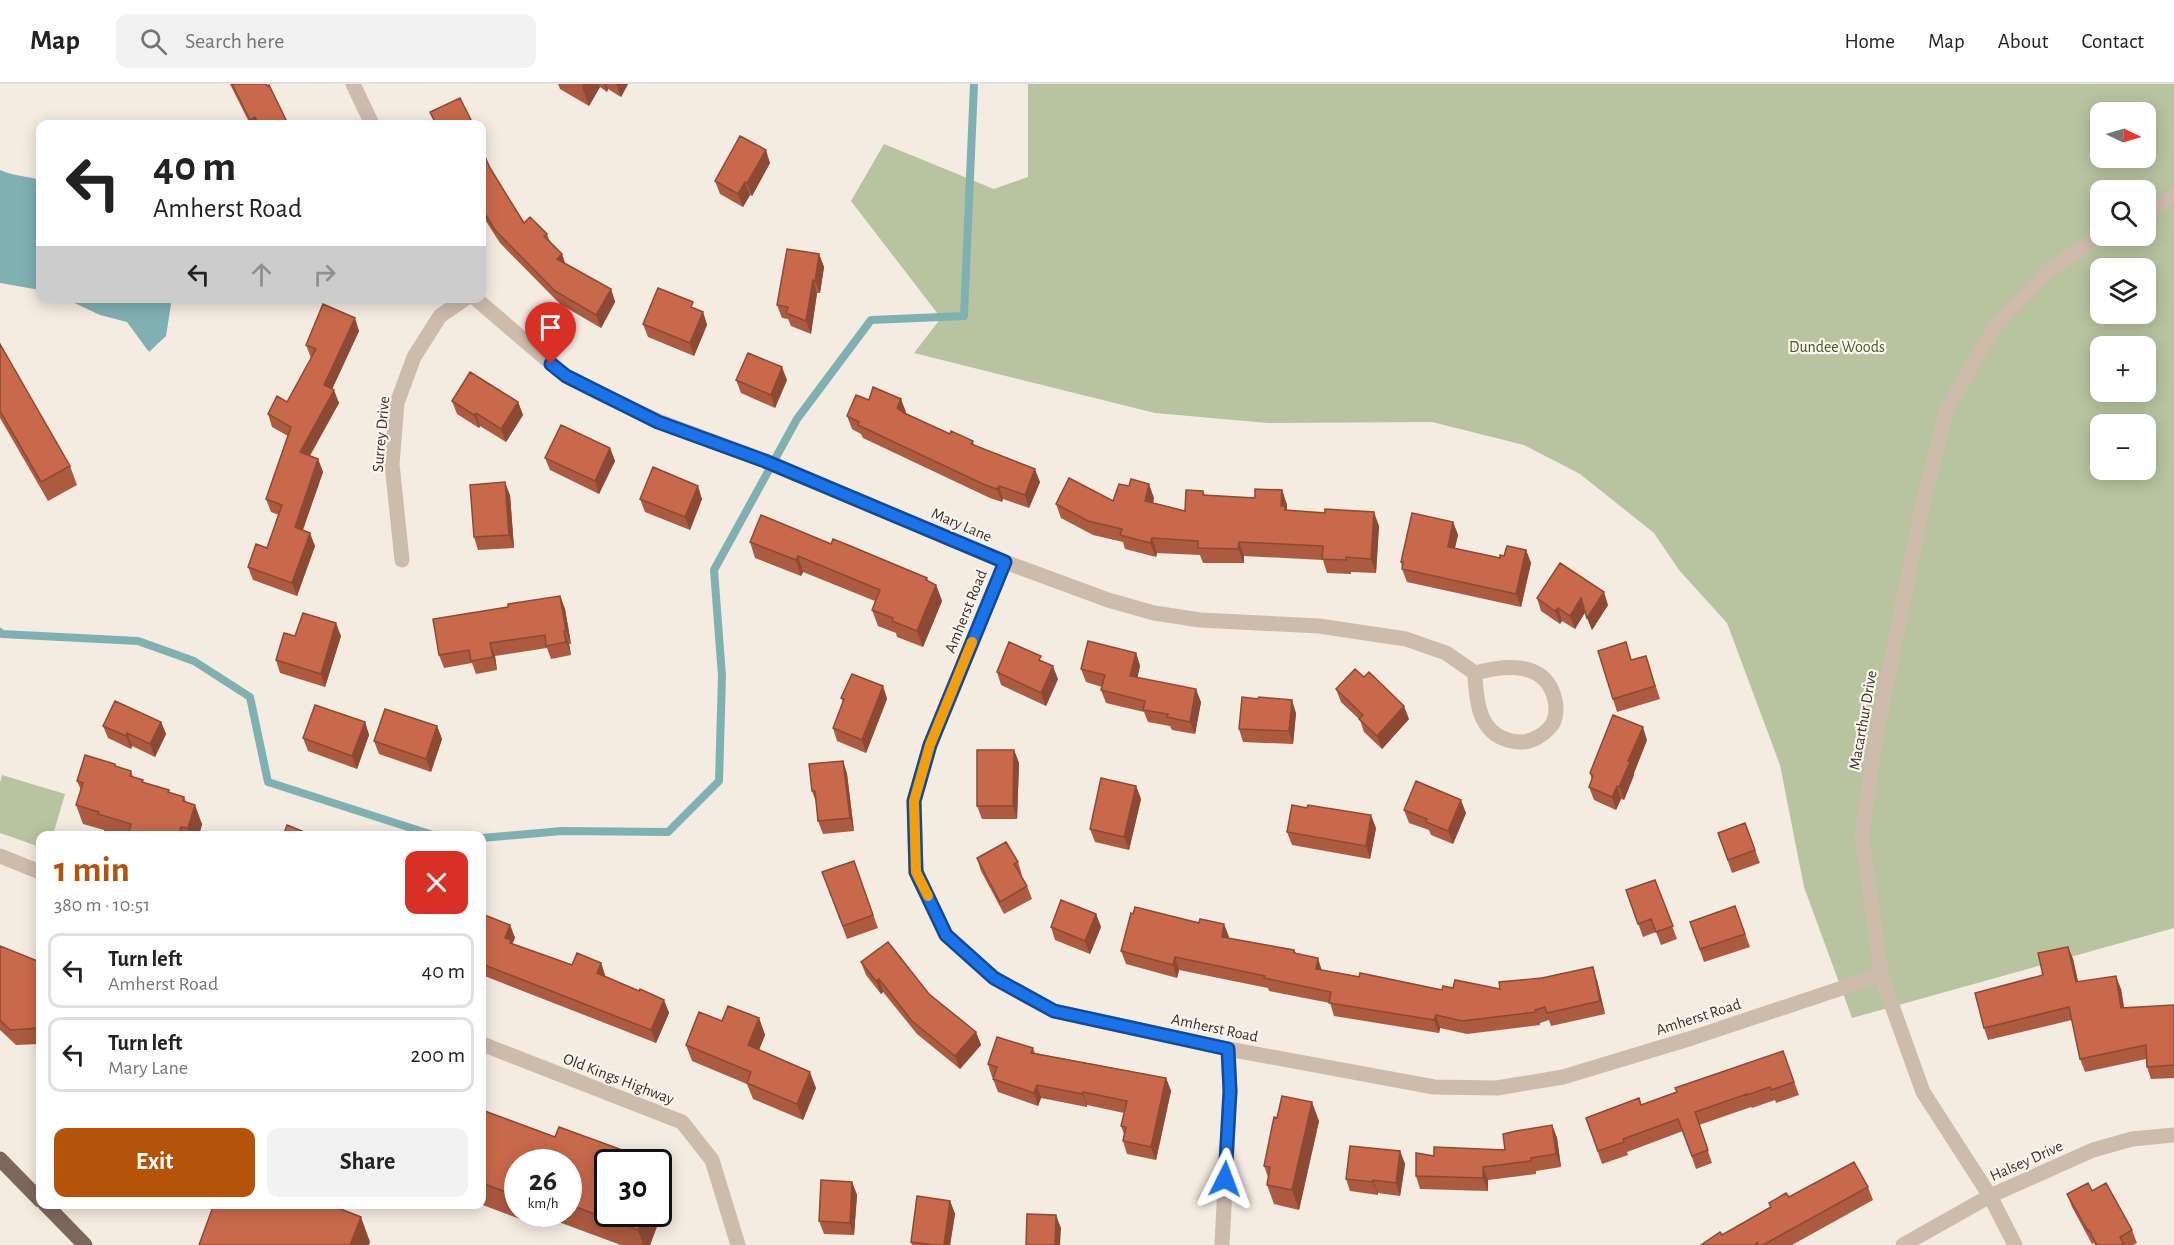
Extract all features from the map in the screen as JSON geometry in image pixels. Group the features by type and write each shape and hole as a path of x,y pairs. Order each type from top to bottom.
{"main road":[{"path":"0,1159 36,1196"},
{"path":"50,1209 85,1245"}],"street":[{"path":"353,84 370,120"},
{"path":"2156,206 2174,197"},
{"name":"Macarthur Drive","path":"2015,1245 1989,1196 1923,1092 1881,975 1862,835 1876,736 1923,502 1947,409 1995,326 2049,270 2090,243"},
{"name":"Surrey Drive","path":"402,560 392,464 397,403 414,357 440,316 459,303"},
{"name":"Mary Lane","path":"481,303 566,376 658,422 765,461 1005,562 1108,600 1154,613 1200,620 1319,626 1406,639 1446,653 1475,673"},
{"name":"Amherst Road","path":"1005,562 930,745 914,801 916,872 946,935 994,978 1054,1011 1228,1049 1434,1087 1497,1088 1563,1077 1692,1038 1881,975"},
{"path":"1516,666 1539,674 1552,688 1557,707 1552,725 1539,737 1523,743 1506,741 1491,732 1476,701 1475,673 1516,666"},
{"path":"0,856 36,870"},
{"name":"Old Kings Highway","path":"486,1046 682,1122 712,1160 738,1245"},
{"path":"1222,1245 1230,1091 1228,1049"},
{"name":"Halsey Drive","path":"1903,1245 1989,1196 2093,1150 2132,1139 2174,1135"}],"green space":[{"name":"Dundee Woods","path":"1028,84 2174,84 2174,928 1852,1018 1804,887 1780,765 1727,623 1679,570 1654,533 1580,474 1524,445 1432,422 1268,423 1155,413 914,353 941,318 851,201 884,144 994,189 1028,177"},
{"path":"2,775 65,794 54,831 36,831 36,846 0,833"}],"water":[{"path":"0,170 36,179 36,289 0,283"},
{"path":"74,303 171,304 166,336 149,352 127,322 100,315"}],"building":[{"path":"232,84 269,85 286,120 257,120 255,117 250,120"},
{"path":"460,98 471,120 434,120 430,112"},
{"path":"740,136 766,150 738,194 715,181"},
{"path":"486,159 524,223 530,217 547,234 544,236 562,254 557,259 611,289 596,315 555,291 495,230 486,215"},
{"path":"787,249 819,254 806,321 786,313 788,307 777,305"},
{"path":"658,288 693,302 691,307 703,312 690,343 643,324"},
{"path":"323,304 355,318 324,385 334,390 300,452 318,459 295,527 310,533 292,583 248,567 256,544 267,548 282,505 266,499 291,427 268,414 277,396 287,402 316,349 306,345"},
{"path":"0,344 70,466 41,482 0,411"},
{"path":"748,353 782,367 771,395 736,380"},
{"path":"470,372 518,402 501,429 452,401"},
{"path":"873,387 901,399 897,408 904,413 950,434 951,431 973,441 971,444 1035,469 1025,495 999,486 997,489 985,485 858,425 859,422 847,416 856,395 869,400"},
{"path":"561,425 610,448 595,481 545,458"},
{"path":"653,467 698,486 685,517 640,499"},
{"path":"1069,478 1113,501 1119,484 1129,486 1131,479 1149,484 1145,501 1185,511 1186,490 1203,491 1203,495 1255,498 1255,489 1282,490 1281,506 1285,506 1285,510 1325,513 1325,509 1374,512 1371,559 1346,557 1346,560 1322,559 1323,546 1239,542 1238,549 1198,548 1198,541 1152,538 1150,543 1120,535 1122,529 1088,521 1056,504"},
{"path":"505,482 509,535 474,537 470,485"},
{"path":"1412,513 1453,522 1448,547 1500,558 1500,555 1504,556 1507,546 1526,550 1516,594 1402,569 1403,562 1401,562"},
{"path":"761,515 831,544 833,539 927,578 926,580 936,585 917,631 872,610 880,590 798,556 796,560 750,542"},
{"path":"1560,563 1604,592 1587,618 1581,598 1570,616 1558,608 1555,611 1537,598"},
{"path":"560,596 566,642 546,646 545,635 490,643 493,657 471,661 469,650 439,655 433,619"},
{"path":"303,613 336,623 321,674 276,660 284,633 295,636"},
{"path":"1088,641 1136,653 1130,676 1196,689 1190,722 1167,717 1168,714 1143,710 1145,701 1101,690 1105,675 1081,669"},
{"path":"1009,642 1041,656 1039,660 1053,666 1041,693 997,672"},
{"path":"1626,642 1631,660 1646,656 1655,686 1613,699 1598,651"},
{"path":"1355,669 1364,677 1369,672 1404,706 1377,736 1359,719 1363,715 1336,689"},
{"path":"852,674 883,686 862,740 833,728 844,699 841,698"},
{"path":"1242,697 1292,700 1289,731 1239,729"},
{"path":"115,701 161,722 150,744 127,733 126,736 103,726"},
{"path":"315,705 365,722 352,756 303,738"},
{"path":"385,709 437,726 426,759 374,741"},
{"path":"1613,715 1643,727 1619,787 1617,786 1612,797 1589,787 1593,776 1590,773"},
{"path":"977,750 1014,750 1013,806 977,806"},
{"path":"85,755 115,764 115,766 131,771 130,776 169,790 168,792 184,797 183,801 195,805 188,828 181,827 180,831 129,831 131,824 76,805 83,783 77,781"},
{"path":"843,761 850,818 818,821 809,764"},
{"path":"1101,778 1136,786 1124,837 1090,829"},
{"path":"1416,781 1461,800 1448,831 1404,810"},
{"path":"1292,805 1307,808 1308,805 1371,815 1366,846 1287,832"},
{"path":"1745,823 1755,850 1728,860 1718,833"},
{"path":"287,825 302,831 285,831"},
{"path":"1006,842 1018,862 1014,864 1027,886 1000,902 977,858"},
{"path":"854,861 873,915 843,926 822,872"},
{"path":"1655,880 1673,926 1656,932 1651,919 1638,924 1626,890"},
{"path":"1061,900 1096,914 1085,941 1051,927"},
{"path":"1735,906 1745,934 1700,949 1690,922"},
{"path":"1135,907 1199,923 1200,919 1224,924 1222,937 1294,950 1294,953 1318,958 1316,969 1359,977 1360,973 1442,990 1443,986 1453,988 1455,980 1500,989 1499,982 1542,978 1593,967 1600,1001 1547,1013 1545,1007 1535,1010 1536,1012 1462,1021 1436,1015 1434,1020 1329,1003 1331,992 1175,957 1173,965 1121,951 1131,913 1133,914"},
{"path":"486,916 510,925 505,938 511,940 510,943 572,965 577,953 601,963 597,973 664,1000 651,1030 486,966"},
{"path":"888,942 929,994 976,1032 955,1056 912,1021 879,979 876,981 861,962"},
{"path":"0,946 36,960 36,1028 10,1030 0,1020"},
{"path":"2068,947 2076,982 2116,976 2121,1008 2174,1005 2174,1065 2147,1067 2146,1045 2080,1059 2069,1007 1984,1028 1975,993 2043,975 2038,953"},
{"path":"728,1006 759,1018 748,1045 810,1072 797,1104 747,1083 751,1072 686,1045 699,1012 722,1021"},
{"path":"997,1037 1033,1048 1031,1053 1166,1078 1151,1147 1123,1141 1126,1127 1121,1126 1127,1101 1037,1085 1034,1093 993,1079 997,1067 988,1064"},
{"path":"1783,1051 1794,1082 1771,1090 1770,1087 1695,1112 1708,1150 1692,1156 1678,1119 1623,1139 1624,1142 1598,1151 1586,1118 1639,1098 1641,1105 1677,1092 1675,1088"},
{"path":"1282,1096 1312,1102 1292,1190 1267,1185 1270,1167 1264,1166 1274,1117 1277,1118"},
{"path":"486,1111 555,1137 559,1127 619,1149 594,1149 594,1214 582,1209 582,1149 504,1149 504,1192 486,1185"},
{"path":"1552,1125 1556,1154 1531,1158 1531,1161 1483,1167 1483,1178 1416,1176 1416,1153 1434,1156 1434,1147 1505,1150 1503,1134"},
{"path":"1350,1146 1400,1151 1396,1183 1346,1179"},
{"path":"1854,1162 1868,1187 1763,1245 1757,1245 1757,1243 1754,1245 1701,1245 1720,1232 1722,1235 1771,1207 1769,1203 1786,1193 1789,1197"},
{"path":"821,1180 852,1182 850,1223 819,1221"},
{"path":"2088,1183 2092,1191 2106,1183 2132,1230 2120,1237 2124,1245 2097,1245 2088,1231 2067,1194"},
{"path":"917,1196 950,1201 944,1245 911,1242"},
{"path":"212,1209 341,1209 361,1217 350,1245 199,1245"},
{"path":"1027,1214 1056,1215 1055,1245 1026,1245"}],"waterway":[{"path":"486,838 562,831 668,832 719,781 722,676 714,570 797,419 871,320 964,316 974,84"},
{"path":"0,632 2,634 138,641 194,661 250,697 268,782 420,831"}],"slow traffic":[{"path":"928,896 916,872 914,801 930,745 972,642"}],"route":[{"path":"551,364 566,376 658,422 765,461 1005,562 930,745 914,801 916,872 946,935 994,978 1054,1011 1228,1049 1230,1091 1225,1179"}]}
